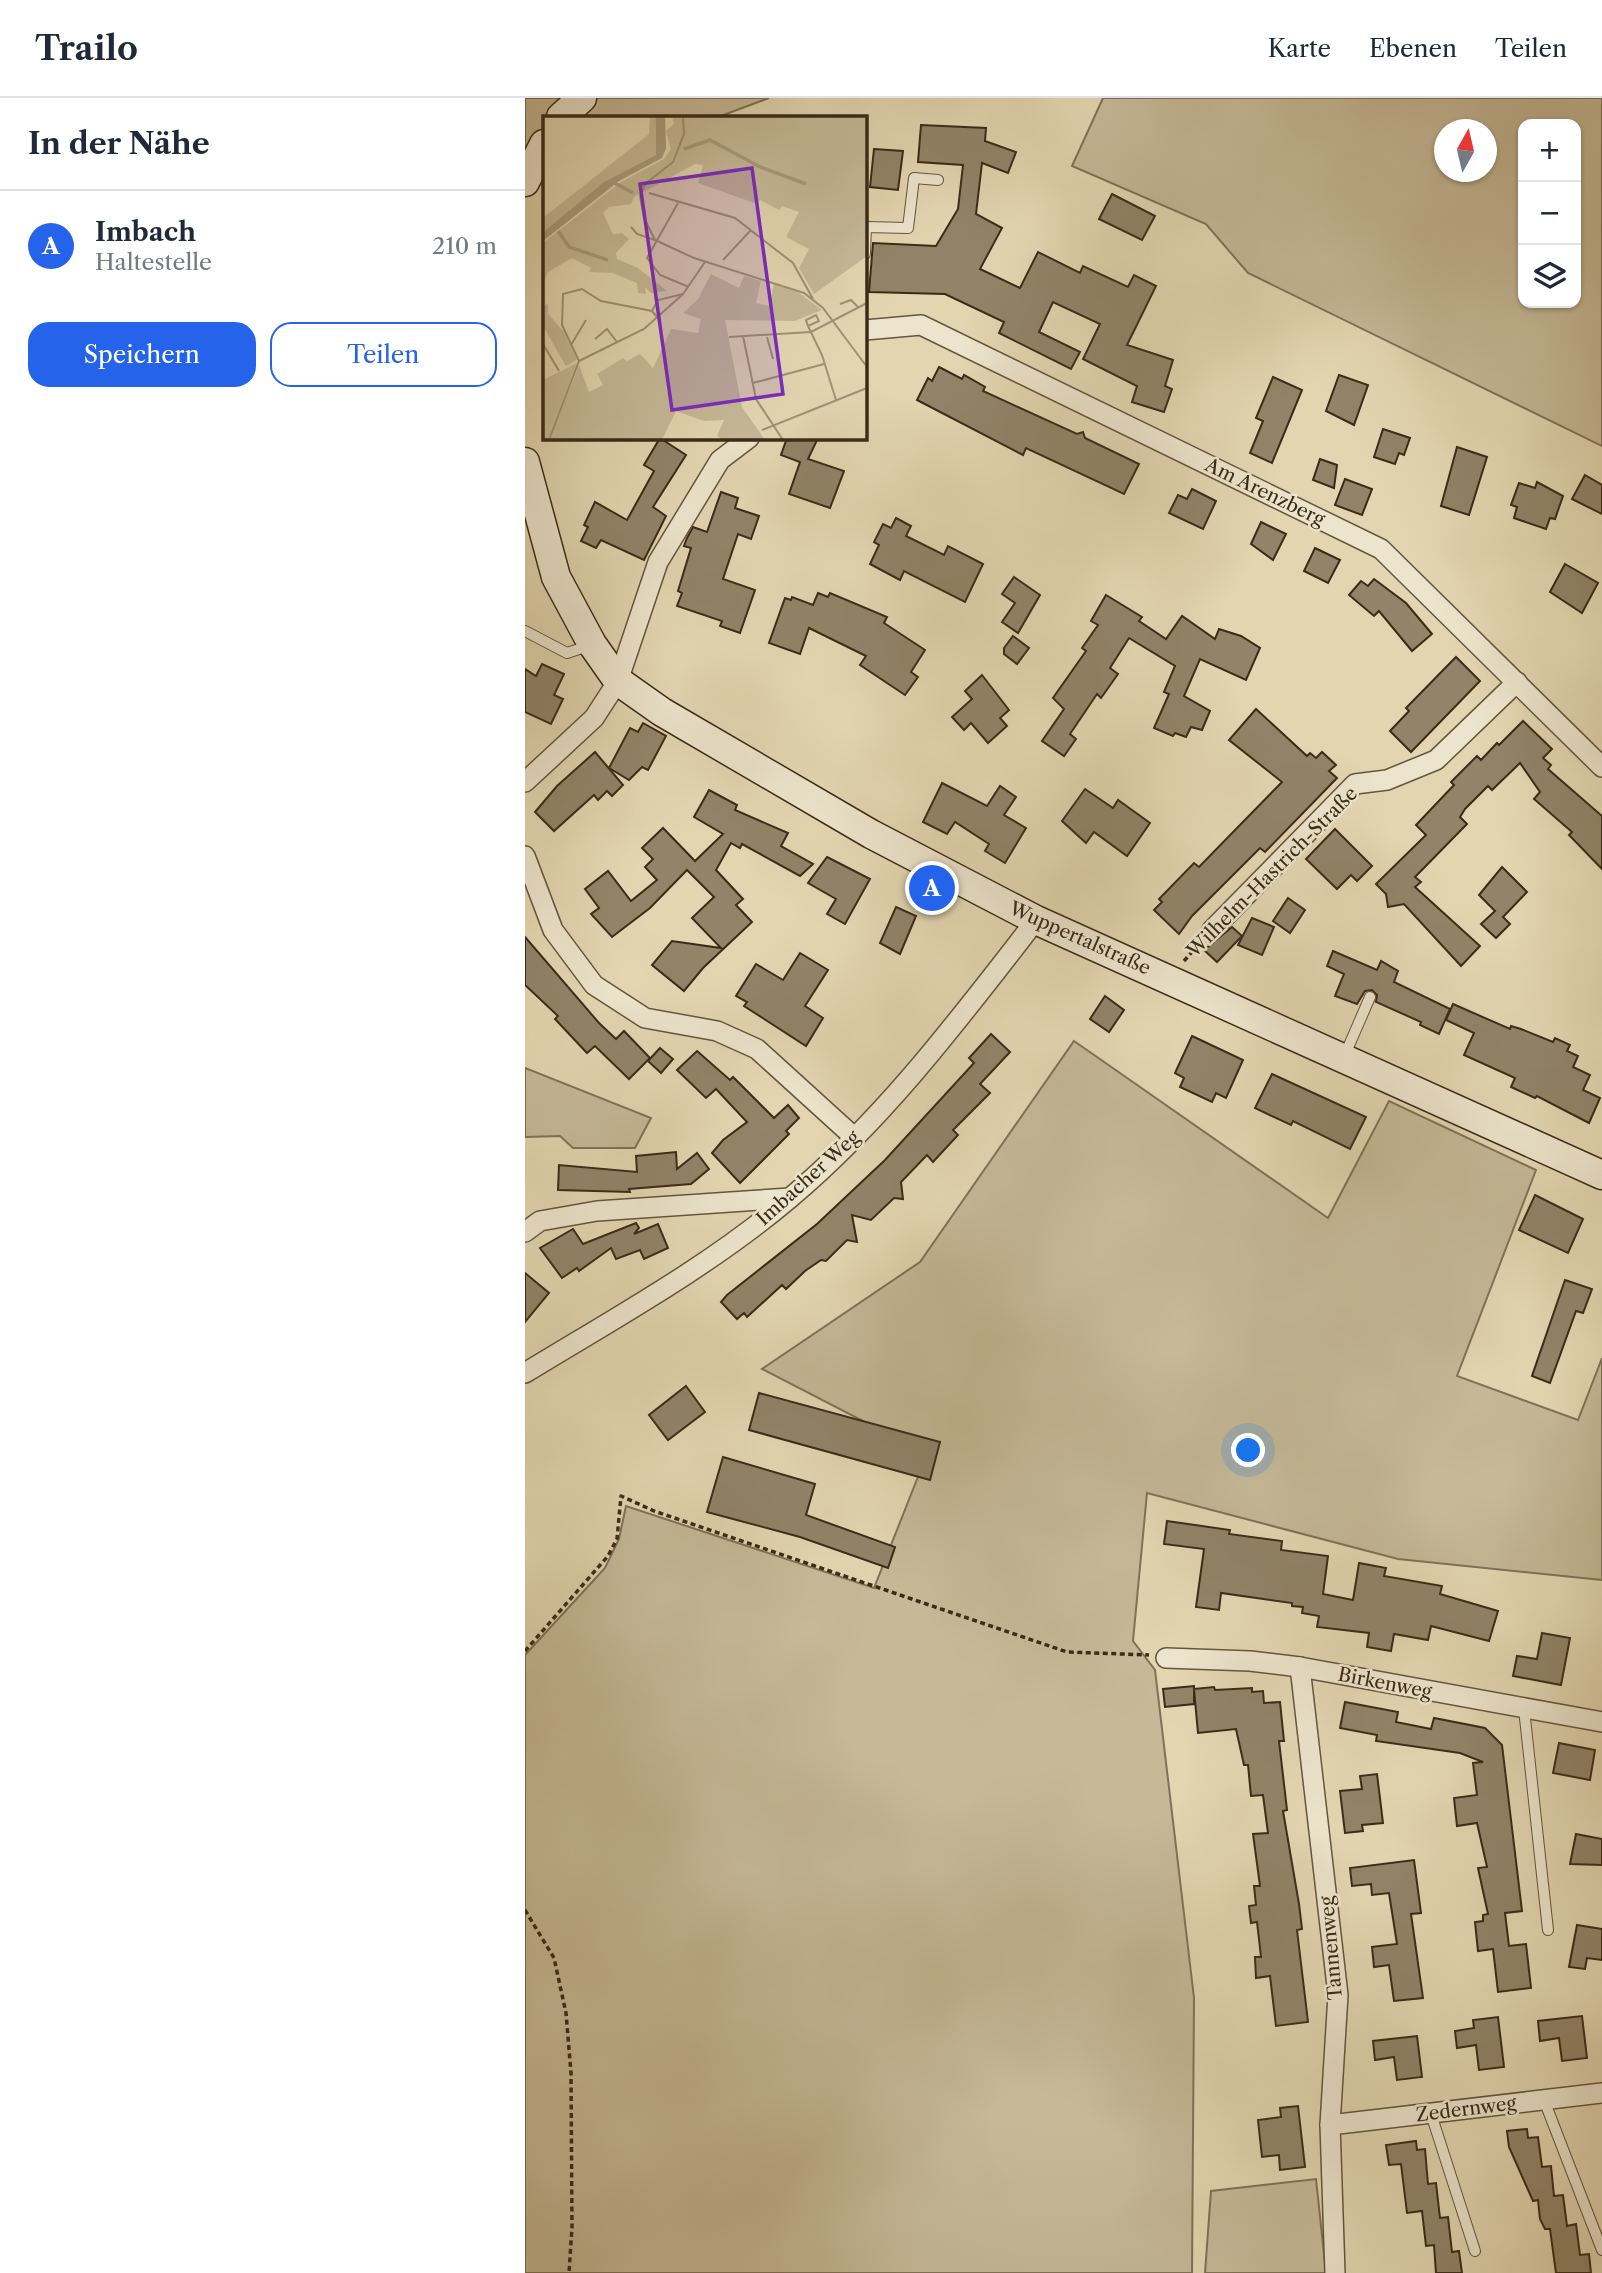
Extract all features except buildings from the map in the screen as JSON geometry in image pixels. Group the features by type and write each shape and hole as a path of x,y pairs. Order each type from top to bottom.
{"main road":[{"path":"562,116 582,98"},
{"path":"525,182 543,146"},
{"name":"Wuppertalstraße","path":"525,462 556,577 592,645 618,681 662,712 859,828 1036,920 1602,1175"}],"street":[{"name":"Am Arenzberg","path":"866,330 921,324 1381,549 1602,767"},
{"path":"525,782 594,718 618,681 658,562 720,460 748,439"},
{"name":"Wilhelm-Hastrich-Straße","path":"1212,930 1355,784 1387,780 1436,760 1517,682"},
{"path":"525,856 553,930 594,985 645,1018 717,1031 757,1049 855,1138"},
{"name":"Imbacher Weg","path":"525,1373 723,1250 790,1198 855,1138 947,1035 1036,920"},
{"path":"525,1232 540,1221 597,1211 790,1198"},
{"name":"Birkenweg","path":"1165,1658 1250,1661 1300,1667 1602,1723"},
{"name":"Tannenweg","path":"1300,1667 1338,1995 1330,2125 1335,2273"},
{"name":"Zedernweg","path":"1330,2125 1602,2093"}],"lane":[{"path":"866,227 908,228 914,178 938,180"},
{"path":"525,631 567,653 592,645"},
{"path":"1343,1058 1370,997"},
{"path":"1524,1709 1548,1930"},
{"path":"1543,2100 1602,2250"},
{"path":"1431,2114 1475,2251"}],"path":[{"name":"Wilhelm-Hastrich-Straße","path":"1168,978 1212,930"},
{"path":"525,1651 608,1556 617,1539 621,1496 654,1511 1067,1651 1165,1658"},
{"path":"525,1910 554,1958 566,2013 571,2087 572,2227 569,2273"}],"shaded area":[{"path":"525,98 769,98 721,116 543,116 543,183 525,190"},
{"path":"1103,98 1602,98 1602,446 1248,273 1206,224 1072,166"},
{"path":"1074,1041 1328,1218 1389,1101 1536,1170 1457,1376 1578,1420 1602,1358 1602,1580 1398,1559 1147,1493 1133,1641 1155,1670 1194,1998 1192,2273 525,2273 525,1655 605,1568 619,1539 626,1506 874,1588 927,1454 762,1369 920,1262"},
{"path":"525,1068 651,1118 635,1148 573,1148 560,1136 525,1137"},
{"path":"1316,2179 1326,2273 1205,2273 1211,2191"}],"place":[{"name":"Imbach","path":"932,888"}]}
